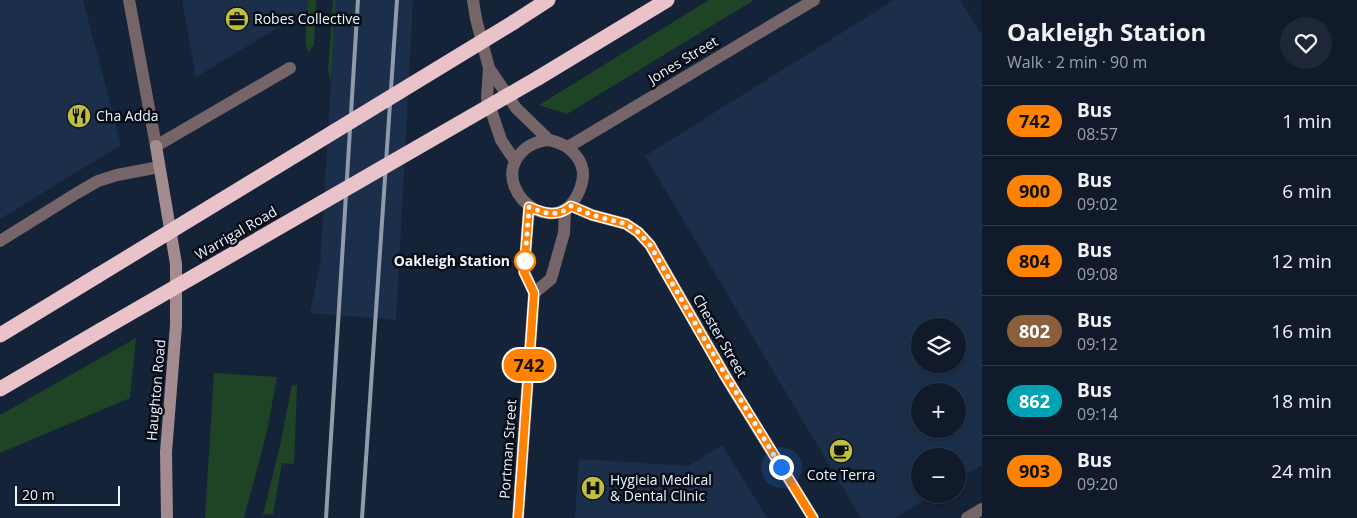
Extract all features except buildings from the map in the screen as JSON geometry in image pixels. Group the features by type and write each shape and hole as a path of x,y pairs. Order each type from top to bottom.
{"highway":[{"path":"0,335 548,0"},
{"name":"Warrigal Road","path":"0,390 315,205 538,78 667,0"}],"street":[{"path":"129,0 156,146 290,68"},
{"path":"473,0 489,68 516,108 549,140"},
{"name":"Jones Street","path":"568,146 814,0"},
{"path":"489,68 486,98 502,140 515,161"},
{"path":"534,293 551,278 564,233 568,208 582,184 583,174 581,163 568,146 549,140 529,145 515,161 512,176 515,188 529,207 546,214 556,214 568,208"},
{"name":"Haughton Road","path":"156,146 176,264 176,325 166,452 167,518"},
{"path":"0,241 77,192 98,181 159,167"},
{"name":"Portman Street","path":"518,518 534,293 524,272 529,207"},
{"name":"Chester Street","path":"568,208 626,224 638,232 650,245 724,374 813,518"},
{"path":"967,518 982,509"}],"shaded area":[{"path":"0,0 83,0 121,145 0,219"},
{"path":"182,0 308,0 309,9 196,77"},
{"path":"336,0 413,0 396,320 310,313 320,266"},
{"path":"894,0 960,0 982,35 982,465 966,475 966,448 911,448 911,503 920,503 895,518 861,518 645,156"},
{"path":"722,445 767,518 575,518 579,459 689,466"}],"green space":[{"path":"308,0 316,0 314,45 308,52 306,33"},
{"path":"333,0 336,0 331,80 328,71"},
{"path":"709,0 754,0 567,114 539,105"},
{"path":"136,338 130,398 0,453 0,415"},
{"path":"214,373 277,377 267,431 244,518 205,518"},
{"path":"292,385 297,386 294,464 282,463 273,514 263,515 280,446"}],"railway":[{"path":"326,518 358,0"},
{"path":"362,518 397,0"}],"bus line":[{"name":"742","path":"518,518 534,293 524,272 529,207 546,214 556,214 565,211 571,206 592,215 626,224 638,232 650,245 724,374 813,518"}],"place":[{"name":"Robes Collective","path":"237,19"},
{"name":"Cha Adda","path":"79,116"},
{"name":"Oakleigh Station","path":"525,261"},
{"name":"Cote Terra","path":"841,451"},
{"name":"Hygieia Medical & Dental Clinic","path":"593,488"}],"route":[{"path":"525,261 529,207 546,214 556,214 565,211 571,206 592,215 626,224 638,232 650,245 733,389 781,467"}]}
